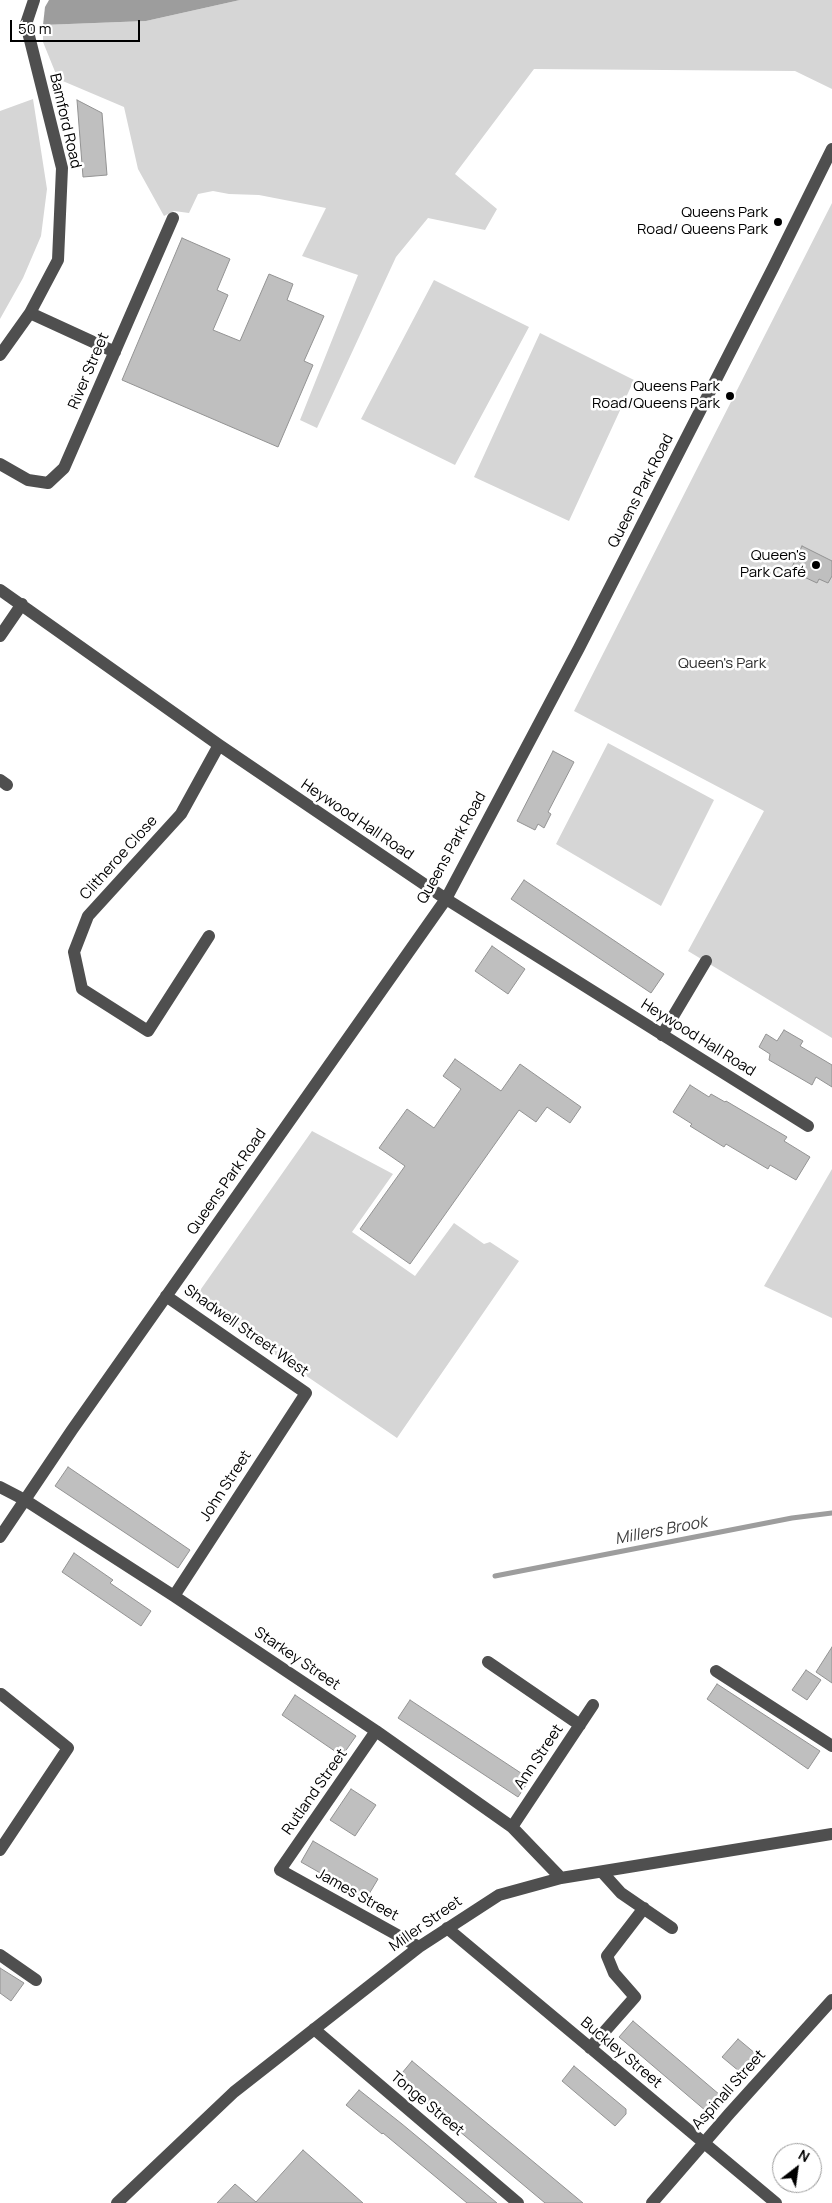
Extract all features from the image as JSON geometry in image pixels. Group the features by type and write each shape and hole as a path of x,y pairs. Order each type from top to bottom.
{"street":[{"name":"Bamford Road","path":"0,355 30,312 58,260 62,168 26,24 31,6"},
{"name":"Queens Park Road","path":"0,1537 166,1296 446,899 579,648 832,149"},
{"name":"River Street","path":"0,464 28,480 48,483 64,468 172,218"},
{"path":"30,312 115,352"},
{"name":"Heywood Hall Road","path":"0,590 219,745 446,899 808,1126"},
{"path":"0,636 22,604"},
{"name":"Clitheroe Close","path":"209,936 148,1031 82,989 74,952 88,916 181,814 219,745"},
{"path":"662,1035 706,961"},
{"name":"Shadwell Street West","path":"166,1296 306,1394"},
{"name":"John Street","path":"174,1596 306,1394"},
{"name":"Starkey Street","path":"0,1487 25,1500 174,1596 376,1731 512,1827 561,1878"},
{"path":"488,1662 580,1726"},
{"path":"716,1672 832,1746"},
{"path":"1,1694 68,1748 2,1843"},
{"name":"Ann Street","path":"512,1827 593,1705"},
{"name":"Rutland Street","path":"280,1870 376,1731"},
{"name":"Miller Street","path":"117,2203 234,2092 419,1947 499,1894 561,1878 832,1834"},
{"name":"James Street","path":"280,1870 419,1947"},
{"path":"602,1872 621,1893 672,1928"},
{"path":"590,2048 635,1997 614,1973 607,1956 644,1908"},
{"name":"Buckley Street","path":"447,1928 776,2203"},
{"path":"0,1955 36,1980"},
{"name":"Aspinall Street","path":"652,2203 703,2143 832,2000"},
{"name":"Tonge Street","path":"314,2030 518,2203"}],"green space":[{"path":"240,0 832,0 832,89 795,71 534,69 455,174 497,209 485,230 428,218 396,257 317,428 300,420 358,275 302,256 326,208 259,195 229,194 213,191 198,194 189,213 174,211 164,216 138,169 124,107 58,79 43,42 43,25 146,21"},
{"path":"33,99 47,189 41,236 23,278 0,319 0,111"},
{"name":"Queen's Park","path":"832,203 832,1038 688,951 764,811 574,711"},
{"path":"434,280 529,327 455,465 361,419"},
{"path":"540,333 634,380 569,521 474,477"},
{"path":"608,743 714,800 661,906 556,844"},
{"path":"312,1131 393,1174 352,1232 415,1276 454,1223 484,1244 490,1242 519,1261 397,1438 194,1299"},
{"path":"832,1169 832,1318 764,1286"}],"shaded area":[{"path":"49,0 240,0 146,21 43,25 45,7"}],"building":[{"path":"77,100 102,113 107,175 83,177"},
{"path":"182,238 230,259 217,290 228,295 213,330 240,341 269,274 293,284 287,300 324,316 304,361 313,365 278,447 122,380"},
{"path":"802,546 832,561 832,576 828,583 819,579 817,583 802,576 804,572 792,567"},
{"path":"553,751 574,762 548,812 551,814 544,828 538,824 535,830 517,821"},
{"path":"524,880 664,974 651,993 511,899"},
{"path":"492,946 525,969 508,994 475,971"},
{"path":"784,1030 803,1041 800,1046 832,1065 832,1087 816,1077 812,1085 769,1060 770,1054 759,1047 766,1034 777,1041"},
{"path":"455,1059 501,1091 520,1064 581,1107 570,1123 547,1107 536,1122 519,1110 410,1264 360,1229 405,1166 379,1148 407,1109 434,1128 461,1089 443,1076"},
{"path":"690,1085 709,1097 711,1094 726,1101 787,1137 784,1141 810,1157 796,1180 770,1165 768,1169 726,1144 724,1147 690,1126 692,1124 673,1112"},
{"path":"68,1467 190,1550 178,1568 55,1486"},
{"path":"74,1553 113,1580 110,1583 151,1611 141,1626 62,1572"},
{"path":"832,1647 832,1683 816,1672"},
{"path":"806,1670 821,1680 807,1700 792,1690"},
{"path":"717,1684 820,1751 808,1769 707,1699"},
{"path":"295,1695 356,1736 342,1756 282,1715"},
{"path":"410,1700 530,1779 518,1797 398,1718"},
{"path":"351,1789 376,1805 355,1836 330,1820"},
{"path":"313,1841 378,1879 366,1899 301,1862"},
{"path":"0,1968 24,1983 11,2001 0,1993"},
{"path":"633,2021 720,2095 706,2111 619,2037"},
{"path":"738,2039 756,2054 740,2072 722,2057"},
{"path":"412,2061 583,2203 545,2203 397,2079"},
{"path":"574,2066 626,2109 626,2114 615,2126 562,2081"},
{"path":"359,2090 497,2203 467,2203 383,2133 346,2105"},
{"path":"303,2150 363,2203 217,2203 235,2184 256,2202"}],"waterway":[{"name":"Millers Brook","path":"495,1576 792,1518 832,1513"}],"place":[{"name":"Queens Park Road/ Queens Park","path":"778,222"},
{"name":"Queens Park Road/Queens Park","path":"730,396"},
{"name":"Queen's Park Café","path":"816,565"}]}
